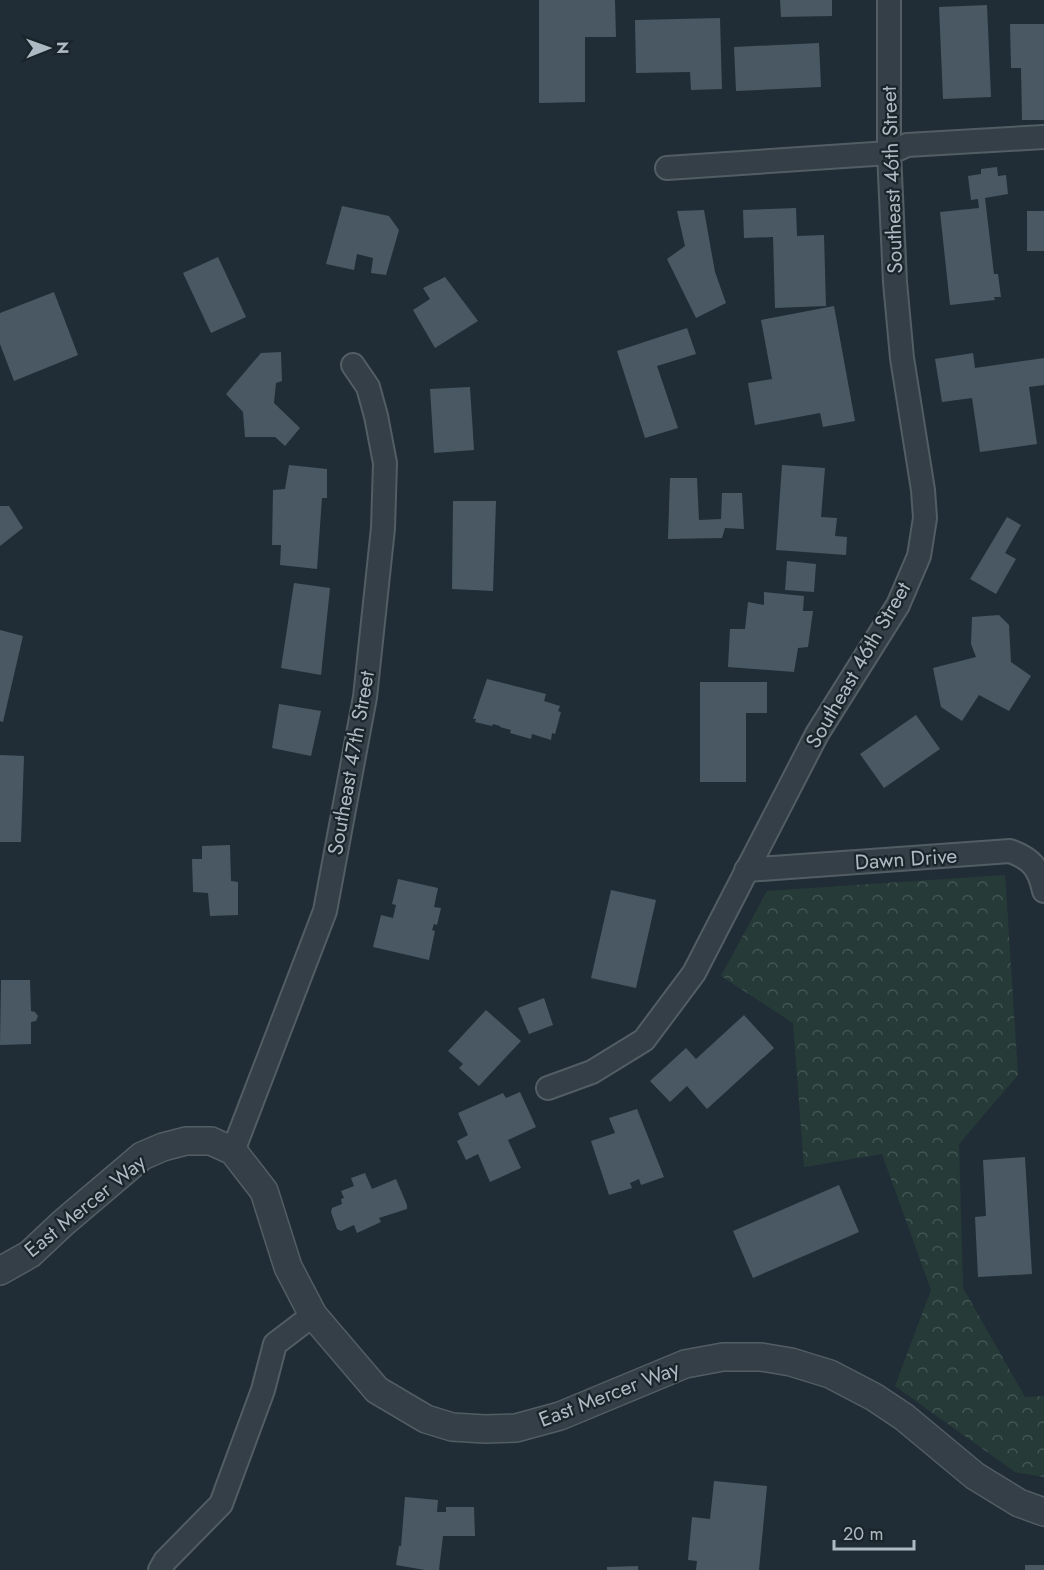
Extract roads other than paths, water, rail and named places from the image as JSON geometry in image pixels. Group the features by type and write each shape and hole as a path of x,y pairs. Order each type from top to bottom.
{"street":[{"name":"Southeast 46th Street","path":"548,1088 591,1072 644,1040 694,973 817,734 898,605 919,556 925,518 923,490 900,336 895,282 889,153 889,0"},
{"path":"667,168 889,153 907,145 1044,137"},
{"name":"Southeast 47th Street","path":"233,1151 325,911 365,697 383,528 385,463 368,387 353,365"},
{"name":"Dawn Drive","path":"746,870 1010,851 1024,856 1035,866 1044,891"},
{"name":"East Mercer Way","path":"0,1271 30,1254 142,1156 186,1141 211,1141 233,1151 264,1191 288,1267 313,1315 377,1390 426,1419 452,1427 484,1430 516,1428 560,1416 685,1364 723,1357 761,1357 791,1362 830,1374 874,1397 904,1417 975,1476 1018,1503 1044,1512"},
{"path":"160,1570 165,1561 221,1504 263,1390 276,1344 313,1315"}]}
